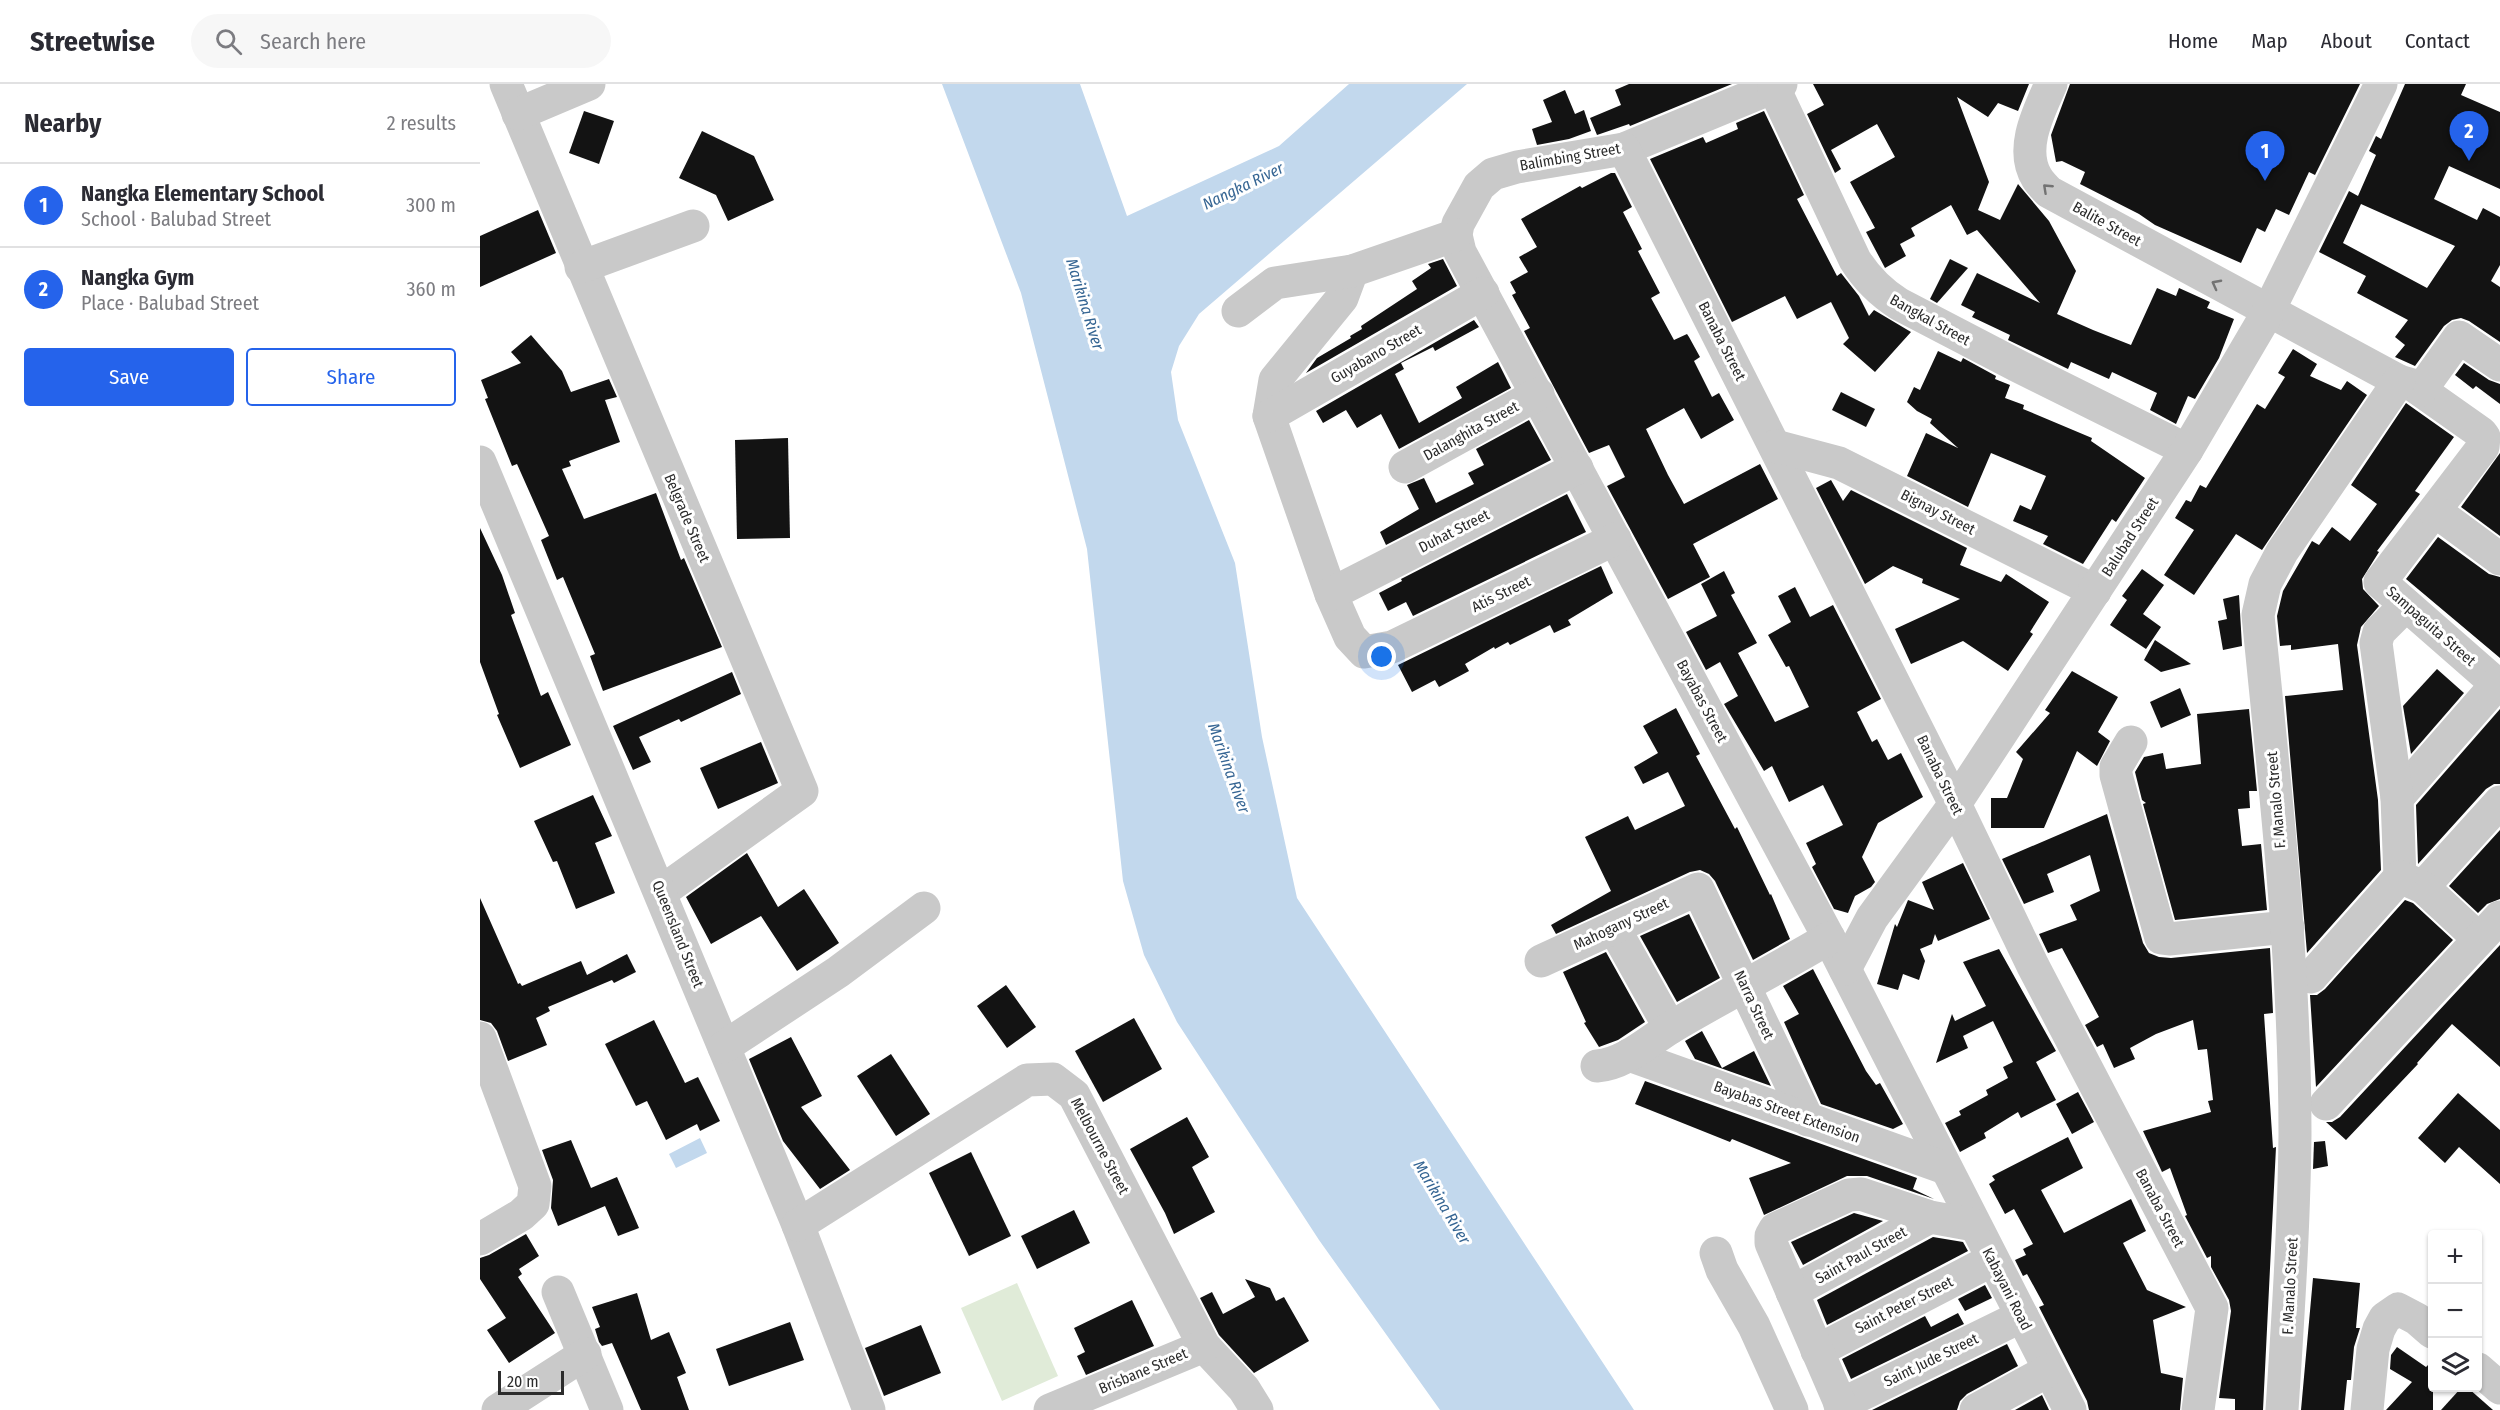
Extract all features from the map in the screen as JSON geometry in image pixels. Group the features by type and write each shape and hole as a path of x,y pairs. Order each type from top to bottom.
{"street":[{"name":"Belgrade Street","path":"506,84 802,790 661,892"},
{"path":"518,114 590,84"},
{"name":"Balite Street","path":"2051,84 2038,113 2030,146 2036,178 2071,205 2268,312"},
{"name":"Balubad Street","path":"1845,969 1872,918 1955,804 2187,450 2268,312 2381,84"},
{"name":"Balimbing Street","path":"1456,235 1458,224 1479,186 1493,174 1517,167 1624,149 1778,86"},
{"name":"Bangkal Street","path":"1778,86 1855,260 1867,279 1882,293 2018,366 2187,450"},
{"name":"Banaba Street","path":"1624,149 1955,804 2034,966 2212,1308 2198,1410"},
{"path":"581,267 693,226"},
{"path":"1238,311 1275,283 1352,271 1456,235"},
{"name":"Bayabas Street","path":"1456,235 1460,252 1829,938 1945,1168"},
{"path":"1331,594 1269,416 1275,381 1342,298 1352,271"},
{"name":"Guyabano Street","path":"1269,416 1483,293"},
{"path":"2268,312 2410,386 2478,429 2491,454"},
{"name":"F. Manalo Street","path":"2282,1410 2293,1239 2295,1133 2288,927 2258,615 2265,584 2282,552 2410,386 2459,337 2500,365"},
{"name":"Dalanghita Street","path":"1405,467 1538,394"},
{"name":"Bignay Street","path":"1775,446 1839,463 2095,591"},
{"name":"Sampaguita Street","path":"2491,454 2435,511 2380,582 2498,686"},
{"name":"Queensland Street","path":"480,462 798,1225 869,1410"},
{"name":"Duhat Street","path":"1331,594 1576,468"},
{"path":"2435,511 2500,559"},
{"name":"Atis Street","path":"1331,594 1350,637 1364,652 1386,648 1615,539"},
{"path":"2326,1104 2490,928 2412,882 2397,798 2376,643 2379,632 2406,605"},
{"path":"2397,798 2498,686"},
{"path":"2131,742 2116,767 2116,775 2161,938 2288,927"},
{"path":"2312,977 2500,802"},
{"name":"Mahogany Street","path":"1541,961 1695,889 1700,891"},
{"name":"Narra Street","path":"1700,891 1808,1120"},
{"path":"724,1047 838,972 924,908"},
{"path":"1614,928 1670,1028"},
{"path":"1597,1066 1606,1065 1629,1054 1670,1028 1829,938"},
{"path":"480,1038 487,1075 535,1186 533,1204 521,1215 480,1239"},
{"name":"Bayabas Street Extension","path":"1629,1054 1945,1168"},
{"name":"Melbourne Street","path":"798,1225 1027,1080 1053,1079 1074,1095 1204,1346 1244,1389 1257,1410"},
{"name":"Kabayani Road","path":"1945,1168 2070,1410"},
{"path":"1841,1407 1771,1243 1771,1236 1775,1229 1849,1195 1861,1194 1930,1217 1974,1225"},
{"name":"Saint Paul Street","path":"1792,1292 1930,1217"},
{"path":"1716,1253 1722,1270 1754,1326 1792,1410"},
{"name":"Saint Peter Street","path":"1817,1351 1992,1260"},
{"path":"558,1292 607,1410"},
{"path":"2367,1410 2373,1349 2385,1318 2398,1310 2428,1328"},
{"name":"Saint Jude Street","path":"1841,1407 2022,1316"},
{"name":"Brisbane Street","path":"1053,1409 1204,1346"},
{"path":"498,1410 585,1354"},
{"path":"1976,1410 2049,1370"},
{"path":"2482,1372 2500,1388"}],"green space":[{"path":"1017,1283 1058,1376 1002,1401 961,1308"}],"water":[{"path":"942,84 1080,84 1127,216 1279,146 1349,84 1467,84 1199,314 1179,346 1171,372 1178,420 1235,563 1262,737 1297,898 1634,1410 1440,1410 1319,1240 1177,1022 1144,955 1123,881 1087,549 1021,293"},
{"path":"700,1138 707,1153 676,1168 669,1154"}],"building":[{"path":"1629,84 1732,84 1630,126 1629,124 1597,135 1590,118 1621,105 1615,90"},
{"path":"1813,84 2029,84 2018,111 1998,103 1988,117 1957,97 1989,182 1978,210 2000,220 2018,184 2049,221 2076,271 2057,314 2093,330 2131,345 2157,288 2176,296 2179,288 2210,302 2207,308 2234,319 2219,358 2195,399 2188,396 2176,424 2150,410 2157,393 2112,372 2109,379 2071,362 2068,369 2008,340 2010,335 1972,317 1975,312 1961,305 1977,273 2040,303 1977,230 1967,235 1951,205 1911,228 1915,236 1900,244 1906,256 1885,268 1866,232 1875,228 1850,182 1895,157 1877,124 1831,150 1841,169 1835,173 1807,114 1824,105"},
{"path":"2070,84 2360,84 2315,175 2309,172 2289,215 2276,209 2265,232 2257,228 2241,263 2155,225 2139,214 2080,184 2085,172 2062,161 2056,162 2051,135"},
{"path":"2405,84 2466,84 2461,95 2500,112 2500,189 2449,166 2434,199 2477,220 2483,208 2500,217 2500,265 2491,281 2500,287 2500,342 2461,318 2452,320 2444,326 2415,366 2395,357 2405,345 2395,337 2408,320 2357,293 2366,276 2319,252 2349,191 2358,196 2376,155 2369,151 2376,136 2381,139","holes":["2361,204 2455,246 2427,288 2343,243"]},
{"path":"1565,90 1575,114 1584,110 1591,131 1569,139 1537,145 1532,129 1552,122 1543,100"},
{"path":"584,111 614,121 599,164 569,153"},
{"path":"1764,111 1804,195 1797,199 1837,276 1841,273 1859,296 1869,316 1874,310 1911,332 1875,372 1843,344 1849,338 1831,302 1797,319 1785,296 1732,322 1650,159 1703,137 1706,143 1738,129 1736,123"},
{"path":"702,131 754,156 774,200 728,221 716,195 679,178"},
{"path":"1615,173 1632,207 1623,212 1642,249 1638,251 1660,293 1651,298 1674,340 1687,334 1700,357 1694,361 1712,397 1719,393 1734,420 1701,439 1684,408 1646,429 1668,475 1684,504 1760,464 1778,499 1693,544 1710,577 1668,599 1607,486 1625,477 1609,445 1589,453 1524,331 1530,328 1512,295 1516,293 1510,282 1528,272 1519,257 1537,247 1521,219 1580,186 1582,188"},
{"path":"538,210 556,253 480,287 480,236"},
{"path":"1443,259 1457,286 1306,373 1317,358 1351,338 1350,336 1362,329 1361,326 1417,289 1412,281 1431,268 1428,264"},
{"path":"1950,259 1968,268 1937,303 1930,299"},
{"path":"1474,320 1479,327 1435,351 1433,347 1401,363 1404,369 1395,374 1419,423 1462,398 1456,387 1498,362 1511,388 1399,449 1381,414 1357,428 1346,410 1323,423 1316,411"},
{"path":"531,335 562,371 571,392 609,379 617,397 605,400 620,442 569,461 571,466 562,469 584,519 656,493 681,560 684,558 722,647 603,691 590,656 595,654 563,577 557,580 541,540 549,536 517,464 512,466 485,399 488,398 481,380 521,363 511,352"},
{"path":"2293,349 2317,364 2310,376 2341,390 2347,381 2367,395 2262,550 2236,534 2194,595 2164,575 2194,530 2175,518 2186,500 2191,502 2200,485 2206,488 2257,404 2265,409 2285,377 2278,373"},
{"path":"1938,351 1961,362 1963,358 1996,376 1995,379 2010,385 2005,398 2024,405 2023,409 2092,438 2091,441 2145,478 2116,522 2112,519 2083,564 2043,544 2048,536 2013,521 2020,505 2031,510 2046,476 1991,453 1968,507 1907,476 1926,433 1958,448 1930,423 1932,419 1917,411 1907,402 1914,387 1920,390"},
{"path":"2464,363 2489,380 2500,384 2500,404 2476,386 2473,389 2455,375"},
{"path":"1841,392 1875,409 1866,427 1832,410"},
{"path":"2406,403 2454,437 2415,491 2420,494 2377,551 2379,552 2362,579 2363,589 2379,606 2361,627 2357,645 2378,800 2381,870 2307,953 2285,696 2343,690 2338,644 2291,650 2291,645 2280,646 2277,616 2283,591 2312,541 2319,545 2332,527 2350,541 2377,504 2351,485"},
{"path":"1529,420 1551,460 1386,545 1380,532 1419,509 1407,485 1424,478 1436,503 1474,484 1468,473 1484,465 1476,449"},
{"path":"788,438 790,538 737,539 735,440"},
{"path":"2500,453 2500,536 2461,507"},
{"path":"1831,480 1843,501 1851,490 1967,548 1960,565 2001,582 2006,574 2049,602 2030,632 2033,634 2008,671 1963,641 1911,664 1895,629 1960,599 1922,583 1923,579 1893,566 1865,584 1816,488"},
{"path":"1567,494 1586,532 1413,616 1406,602 1388,611 1379,593 1402,581 1401,579"},
{"path":"480,528 502,575 515,613 511,615 541,696 548,692 571,745 520,768 497,715 499,714 480,662"},
{"path":"2438,537 2489,574 2500,577 2500,658 2406,579"},
{"path":"1601,566 1613,593 1568,620 1571,625 1554,633 1550,625 1510,645 1508,642 1495,649 1494,647 1465,664 1469,671 1439,687 1435,680 1412,692 1398,665"},
{"path":"2142,569 2164,585 2143,614 2161,627 2146,649 2110,625 2127,600 2122,596"},
{"path":"1724,571 1735,593 1731,595 1757,643 1738,653 1775,722 1809,707 1789,666 1786,667 1768,635 1791,622 1778,596 1795,587 1810,617 1833,605 1881,699 1857,712 1872,742 1877,739 1888,760 1901,753 1923,797 1878,823 1862,857 1875,882 1871,887 1855,896 1848,913 1834,909 1812,867 1816,864 1806,843 1843,825 1823,785 1789,802 1772,766 1764,771 1724,704 1738,696 1720,662 1706,670 1686,632 1717,616 1701,584"},
{"path":"2239,595 2242,646 2223,650 2218,621 2227,619 2223,599"},
{"path":"2155,640 2191,664 2161,672 2144,660"},
{"path":"2437,669 2464,693 2411,754 2403,706"},
{"path":"2072,671 2118,697 2098,732 2110,741 2097,766 2077,751 2044,828 1991,828 1991,798 2007,798 2023,759 2016,752 2050,713 2045,710"},
{"path":"732,672 741,694 681,722 679,719 639,737 651,762 633,770 613,726"},
{"path":"2180,688 2191,715 2161,728 2150,702"},
{"path":"1676,708 1700,754 1696,756 1735,829 1737,827 1771,894 1790,939 1753,960 1715,881 1709,874 1700,870 1690,872 1556,934 1551,925 1611,891 1585,837 1628,816 1635,830 1685,806 1668,772 1643,784 1634,767 1658,753 1643,726"},
{"path":"2249,709 2257,791 2249,791 2250,808 2238,809 2242,846 2261,844 2267,910 2175,920 2143,804 2146,803 2142,800 2135,772 2144,757 2163,753 2166,769 2201,764 2197,714"},
{"path":"2500,709 2500,784 2494,784 2486,789 2418,864 2416,805"},
{"path":"761,742 778,783 718,809 700,768"},
{"path":"593,795 612,836 595,843 615,893 576,909 557,861 553,862 534,821"},
{"path":"2107,814 2143,943 2149,953 2171,958 2270,948 2273,1013 2264,1014 2273,1148 2276,1147 2263,1410 2235,1410 2235,1399 2219,1398 2231,1311 2229,1300 2211,1267 2211,1256 2207,1258 2185,1216 2187,1215 2170,1168 2162,1172 2143,1131 2211,1112 2208,1101 2213,1100 2207,1049 2198,1050 2193,1020 2156,1034 2130,1048 2135,1059 2114,1068 2103,1044 2097,1047 2085,1025 2099,1017 2062,948 2048,953 2039,934 2077,920 2070,905 2100,891 2090,855 2047,874 2054,892 2024,904 2002,859"},
{"path":"2500,830 2500,899 2487,904 2478,913 2449,886"},
{"path":"747,853 778,907 804,889 839,943 797,971 761,916 711,944 686,897"},
{"path":"1963,863 1990,919 1938,941 1935,934 1932,944 1920,949 1925,961 1919,980 1903,974 1898,990 1877,984 1895,924 1897,927 1908,900 1934,910 1922,882"},
{"path":"480,898 518,984 522,986 581,961 587,975 627,954 636,972 614,983 612,980 548,1007 550,1011 536,1018 547,1045 508,1061 497,1031 491,1023 480,1020"},
{"path":"2405,900 2413,903 2453,940 2316,1087 2310,995 2317,995 2325,989"},
{"path":"1689,914 1720,978 1677,1002 1640,936"},
{"path":"2500,945 2500,1067 2452,1024 2418,1064 2346,1140 2326,1122 2332,1122 2340,1117"},
{"path":"1999,949 2056,1051 2036,1062 2056,1100 2021,1118 2018,1112 1984,1133 1986,1138 1960,1152 1945,1123 1961,1115 1959,1111 1988,1095 1986,1090 2008,1078 2003,1067 2013,1062 1993,1021 1963,1036 1968,1048 1936,1063 1952,1014 1955,1021 1986,1006 1963,962"},
{"path":"1606,952 1645,1022 1618,1040 1599,1047 1584,1023 1586,1022 1563,972"},
{"path":"1813,969 1866,1071 1876,1085 1880,1083 1903,1124 1893,1129 1821,1104 1784,1022 1799,1014 1783,986"},
{"path":"1006,985 1036,1027 1007,1048 977,1006"},
{"path":"1134,1018 1162,1069 1103,1102 1075,1051"},
{"path":"654,1020 685,1083 698,1077 720,1121 700,1131 697,1124 666,1140 647,1101 636,1106 605,1044"},
{"path":"1702,1031 1722,1068 1754,1051 1771,1086 1695,1059 1685,1041"},
{"path":"791,1037 822,1096 801,1107 850,1170 820,1189 783,1141 749,1059"},
{"path":"891,1054 930,1114 896,1136 857,1076"},
{"path":"1645,1081 1917,1178 1913,1189 1934,1199 1867,1176 1847,1176 1764,1215 1749,1178 1791,1163 1732,1139 1730,1142 1635,1104"},
{"path":"2078,1092 2094,1122 2072,1134 2056,1104"},
{"path":"2458,1093 2500,1130 2500,1184 2459,1147 2445,1163 2418,1138"},
{"path":"1187,1117 1209,1157 1192,1167 1215,1212 1174,1234 1130,1149"},
{"path":"2068,1137 2083,1168 2041,1190 2064,1233 2131,1199 2146,1231 2123,1243 2147,1290 2186,1307 2153,1320 2161,1373 2183,1378 2180,1410 2089,1410 2087,1401 2039,1307 2044,1305 2027,1274 2023,1276 2015,1260 2026,1255 2023,1249 2033,1244 2014,1209 2005,1214 1989,1184 1995,1180 1992,1176"},
{"path":"571,1140 591,1188 617,1177 639,1228 618,1236 605,1206 558,1226 551,1208 553,1180 542,1150"},
{"path":"2325,1141 2328,1166 2313,1169 2314,1142"},
{"path":"971,1152 1011,1236 969,1256 929,1173"},
{"path":"1074,1210 1090,1243 1037,1269 1021,1236"},
{"path":"1854,1213 1883,1221 1803,1265 1791,1242"},
{"path":"526,1234 539,1256 519,1269 522,1274 518,1277 555,1333 509,1363 487,1330 506,1318 480,1279 480,1258"},
{"path":"1933,1237 1963,1242 1968,1251 1827,1325 1817,1300"},
{"path":"2313,1278 2360,1283 2356,1328 2360,1328 2354,1347 2351,1380 2347,1380 2344,1410 2301,1410"},
{"path":"1245,1279 1270,1288 1276,1301 1284,1297 1309,1341 1254,1373 1219,1335 1200,1298 1212,1292 1223,1314 1255,1297"},
{"path":"1985,1285 1992,1298 1965,1311 1958,1299"},
{"path":"637,1293 651,1340 669,1332 686,1373 677,1377 689,1410 641,1410 612,1343 602,1346 599,1342 595,1329 600,1327 592,1307"},
{"path":"1132,1300 1154,1346 1086,1375 1077,1356 1085,1352 1074,1328"},
{"path":"1958,1313 1964,1324 1851,1379 1842,1359 1925,1316 1931,1327"},
{"path":"790,1322 804,1360 729,1386 716,1349"},
{"path":"921,1325 941,1373 884,1396 865,1348"},
{"path":"2007,1344 2018,1366 1967,1394 1960,1401 1957,1410 1872,1410"},
{"path":"2397,1347 2426,1367 2428,1365 2428,1392 2433,1392 2433,1410 2386,1410 2412,1382 2390,1369 2391,1355"},
{"path":"2457,1392 2473,1392 2493,1410 2441,1410"},
{"path":"2042,1395 2049,1410 2015,1410"}],"place":[{"name":"Nangka Gym","path":"2469,161"},
{"name":"Nangka Elementary School","path":"2265,181"}],"water label":[{"name":"Nangka River","path":"1243,186"},
{"name":"Marikina River","path":"1085,304"},
{"name":"Marikina River","path":"1229,768"},
{"name":"Marikina River","path":"1442,1202"}]}
